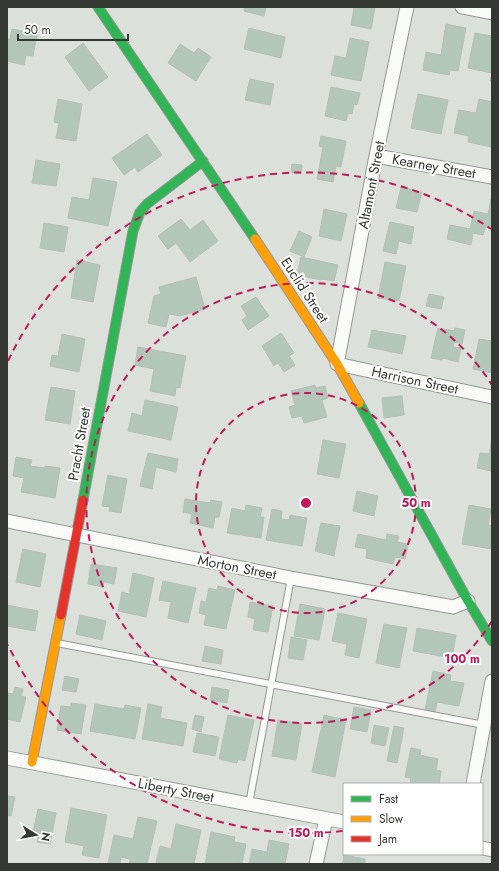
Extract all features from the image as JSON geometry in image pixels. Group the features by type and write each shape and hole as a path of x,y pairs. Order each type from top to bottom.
{"street":[{"name":"Euclid Street","path":"98,7 203,161 337,364 468,601 492,641"},
{"name":"Altamont Street","path":"337,364 376,156 407,7"},
{"path":"462,7 492,13"},
{"name":"Kearney Street","path":"376,156 492,177"},
{"name":"Pracht Street","path":"32,762 77,534 133,231 140,212 147,204 203,161"},
{"name":"Harrison Street","path":"337,364 492,396"},
{"name":"Morton Street","path":"7,521 291,578 452,607 468,601"},
{"path":"472,783 492,681"},
{"name":"Liberty Street","path":"7,758 343,822"},
{"path":"316,864 326,819"}],"lane":[{"path":"249,804 291,578"},
{"path":"55,643 484,725"}],"building":[{"path":"245,7 266,7 264,16 244,11"},
{"path":"354,7 375,7 371,29 351,25"},
{"path":"446,24 466,28 458,71 450,70 449,75 423,70 426,52 441,55"},
{"path":"249,28 285,37 281,58 244,49"},
{"path":"12,29 37,34 33,56 26,55 24,65 7,61 7,39 10,39"},
{"path":"475,33 492,36 490,48 492,48 492,73 468,68"},
{"path":"350,38 369,42 361,81 331,75 335,56 346,58"},
{"path":"83,43 108,77 89,91 65,57"},
{"path":"180,44 194,53 198,48 211,57 196,81 168,63"},
{"path":"250,79 274,84 270,105 245,100"},
{"path":"331,87 360,93 357,105 354,104 352,114 348,113 346,121 325,116"},
{"path":"418,94 448,100 441,134 411,128"},
{"path":"58,99 82,104 76,141 56,138 59,123 54,122"},
{"path":"479,99 492,102 491,147 468,142 469,136 454,133 459,110 476,113"},
{"path":"147,134 162,155 138,172 135,167 124,175 112,158"},
{"path":"321,136 346,141 341,167 336,166 333,182 317,179 323,147 319,146"},
{"path":"36,160 60,164 56,186 32,183"},
{"path":"292,164 302,165 301,174 291,172"},
{"path":"93,178 117,182 108,226 68,218 72,197 89,200"},
{"path":"401,187 422,192 417,212 396,208"},
{"path":"491,199 492,228 485,227 483,235 473,233 471,245 447,239 450,225 470,229 474,211 488,214"},
{"path":"324,209 347,214 341,241 319,236"},
{"path":"181,219 190,230 203,220 218,241 190,262 176,243 168,249 158,236"},
{"path":"390,222 414,227 411,244 399,241 396,254 383,251"},
{"path":"44,223 68,227 64,252 40,248"},
{"path":"299,231 312,237 304,257 290,251"},
{"path":"301,257 338,265 334,281 297,275"},
{"path":"77,260 100,265 93,302 71,298"},
{"path":"385,262 406,266 399,301 378,298"},
{"path":"196,277 205,309 180,316 169,314 166,327 148,323 154,296 161,294 159,287"},
{"path":"429,294 444,297 441,309 426,306"},
{"path":"256,297 269,316 248,330 242,320 247,316 241,306"},
{"path":"438,328 454,331 455,328 465,330 462,344 454,342 453,347 461,348 458,362 443,358 442,360 431,358"},
{"path":"372,330 406,336 402,354 368,347"},
{"path":"281,333 294,353 289,356 295,365 284,372 278,363 274,366 262,346"},
{"path":"62,334 85,339 79,372 50,366 52,355 58,356"},
{"path":"479,339 492,341 492,373 473,369"},
{"path":"138,347 186,356 180,388 176,387 175,396 150,391 154,369 135,365"},
{"path":"315,385 316,388 325,386 328,398 322,400 327,417 304,423 302,416 292,418 289,407 295,405 291,391"},
{"path":"51,387 75,391 70,424 45,420"},
{"path":"402,396 404,415 384,418 382,398"},
{"path":"145,400 178,407 171,440 128,431 132,413 142,416"},
{"path":"492,438 491,471 477,468 480,453 489,454"},
{"path":"323,440 346,444 339,478 317,474"},
{"path":"148,453 178,459 176,472 156,467 152,489 140,486"},
{"path":"16,457 32,460 30,466 60,468 55,498 21,492 24,478 13,476"},
{"path":"108,475 127,479 121,513 109,511 110,507 102,506"},
{"path":"357,491 378,496 374,516 353,511"},
{"path":"185,499 210,503 211,500 222,502 219,517 215,517 213,528 190,523 192,514 183,512"},
{"path":"246,505 262,508 260,517 264,517 261,538 227,533 232,508 245,511"},
{"path":"469,505 491,509 488,525 492,526 492,549 462,544"},
{"path":"272,509 282,511 281,519 289,520 290,515 307,518 302,546 266,540"},
{"path":"321,523 340,526 334,556 315,551"},
{"path":"358,534 386,540 387,534 399,536 397,542 408,544 405,559 395,557 393,564 366,558 367,549 355,547"},
{"path":"23,549 46,554 40,587 16,582"},
{"path":"91,564 117,568 114,584 104,582 103,587 88,584"},
{"path":"133,573 154,578 146,617 118,611 122,592 129,594"},
{"path":"163,581 196,588 188,623 168,618 171,602 159,600"},
{"path":"218,586 235,590 226,629 204,625 206,615 199,613 201,601 206,602 209,588 217,590"},
{"path":"250,602 273,606 268,632 253,630 255,619 248,617"},
{"path":"300,604 325,609 319,640 294,636"},
{"path":"7,605 38,611 35,631 7,626"},
{"path":"338,613 367,619 359,658 345,655 347,644 332,641"},
{"path":"80,615 106,621 102,640 76,634"},
{"path":"384,624 407,628 399,668 376,663"},
{"path":"417,628 456,635 452,658 413,651"},
{"path":"291,637 307,640 303,660 288,658"},
{"path":"205,646 223,650 221,664 202,661"},
{"path":"433,671 451,675 450,681 464,683 459,706 437,702 435,712 425,710"},
{"path":"65,676 79,679 76,692 62,690"},
{"path":"15,687 23,689 21,696 26,697 20,722 7,719 7,693 13,694"},
{"path":"212,687 229,690 227,703 210,700"},
{"path":"71,703 86,705 81,734 57,730 61,706 71,707"},
{"path":"95,704 124,709 125,705 141,708 135,739 90,731"},
{"path":"148,704 162,707 160,718 187,723 183,746 142,739"},
{"path":"354,707 371,710 367,732 350,729"},
{"path":"195,715 204,717 201,732 192,729"},
{"path":"228,715 254,720 245,761 238,759 237,763 219,759"},
{"path":"324,715 346,720 335,777 312,772"},
{"path":"278,720 302,724 296,760 272,756"},
{"path":"374,725 389,728 385,746 371,743"},
{"path":"394,726 404,728 397,763 387,761"},
{"path":"197,733 219,737 215,756 193,752"},
{"path":"411,748 421,750 420,755 438,759 436,770 441,771 439,783 410,783 411,778 405,777"},
{"path":"7,796 15,797 11,816 7,815"},
{"path":"71,808 107,815 99,858 82,855 84,846 65,842"},
{"path":"38,809 56,813 50,844 37,842 39,833 33,832"},
{"path":"138,817 157,821 147,864 129,864 130,859 121,857 120,864 108,864 114,835 133,839"},
{"path":"176,824 201,830 194,864 165,864 156,862 160,846 171,849"},
{"path":"211,832 235,837 234,842 246,844 242,863 205,864"},
{"path":"269,840 289,844 285,864 249,864 252,849 267,852"},
{"path":"344,855 365,859 365,864 343,864"}],"traffic: fast":[{"path":"98,7 255,239"},
{"path":"83,500 133,231 140,212 147,204 203,161"},
{"path":"359,403 468,601 492,641"}],"traffic: slow":[{"path":"255,239 337,364 359,403"},
{"path":"32,762 61,615"}],"traffic: jam":[{"path":"61,615 83,500"}]}
